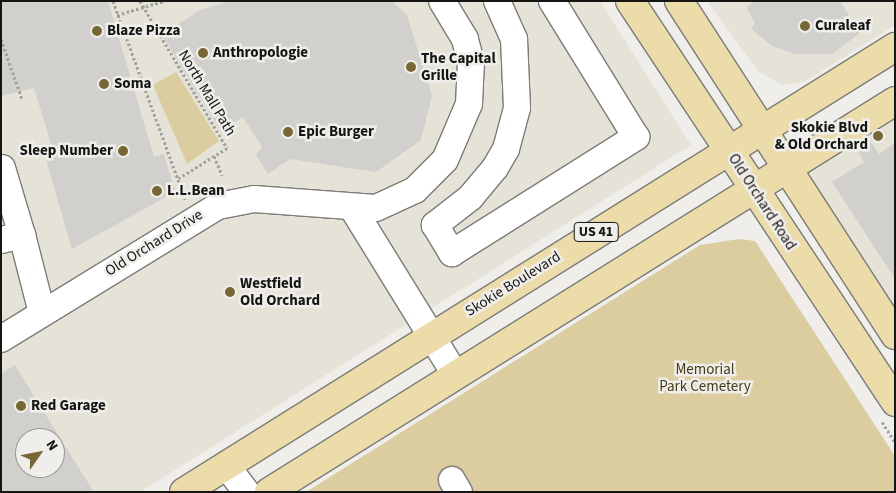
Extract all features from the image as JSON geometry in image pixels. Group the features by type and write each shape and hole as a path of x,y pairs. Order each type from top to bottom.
{"main road":[{"name":"Old Orchard Road","path":"630,1 895,402"},
{"path":"679,1 786,168 892,324"},
{"name":"Skokie Boulevard","path":"184,492 727,149 895,47"},
{"path":"269,492 752,188 895,101"}],"lane":[{"name":"Old Orchard Drive","path":"1,339 197,215 235,200 353,209 376,208 415,190 445,160 464,124 471,62 456,19 442,1"},
{"path":"497,1 514,39 517,108 506,149 496,168 471,197 435,225 452,254 636,137 552,1"},
{"path":"2,168 11,238 42,313"},
{"path":"353,209 455,374"},
{"path":"226,465 246,492"}],"path":[{"path":"113,1 179,178 186,202"},
{"name":"North Mall Path","path":"140,1 142,8 227,148 179,178"},
{"path":"117,15 164,1"},
{"path":"1,39 22,99"},
{"path":"214,156 222,175"}],"shaded area":[{"name":"Westfield Old Orchard","path":"1,1 600,1 691,145 140,492 1,492"},
{"path":"707,1 895,1 895,25 804,82 782,85 759,72"},
{"path":"895,113 895,312 806,171"}],"green space":[{"path":"176,72 219,141 187,164 153,85"},
{"name":"Memorial Park Cemetery","path":"739,239 755,241 895,456 895,492 306,492 700,245"}],"building":[{"path":"1,1 108,1 154,157 164,154 175,192 72,249 46,160 55,157 34,88 1,96"},
{"path":"230,1 392,1 407,15 432,96 421,140 376,172 290,159 268,174 256,155 262,147 243,117 221,131 162,35 200,10"},
{"name":"Curaleaf","path":"756,1 840,1 860,33 832,54 795,54 772,46 751,29 755,23 746,7"},
{"path":"871,142 879,154 895,143 895,279 832,182 864,162 857,150"},
{"name":"Red Garage","path":"15,365 54,428 15,428 15,478 65,478 65,445 94,492 1,492 1,374"}],"place":[{"name":"Curaleaf","path":"805,26"},
{"name":"Blaze Pizza","path":"97,31"},
{"name":"Anthropologie","path":"203,53"},
{"name":"The Capital Grille","path":"411,67"},
{"name":"Soma","path":"104,84"},
{"name":"Epic Burger","path":"288,132"},
{"name":"Skokie Blvd & Old Orchard","path":"878,136"},
{"name":"Sleep Number","path":"123,151"},
{"name":"L.L.Bean","path":"157,191"},
{"name":"Westfield Old Orchard","path":"230,292"},
{"name":"Red Garage","path":"21,406"}]}
